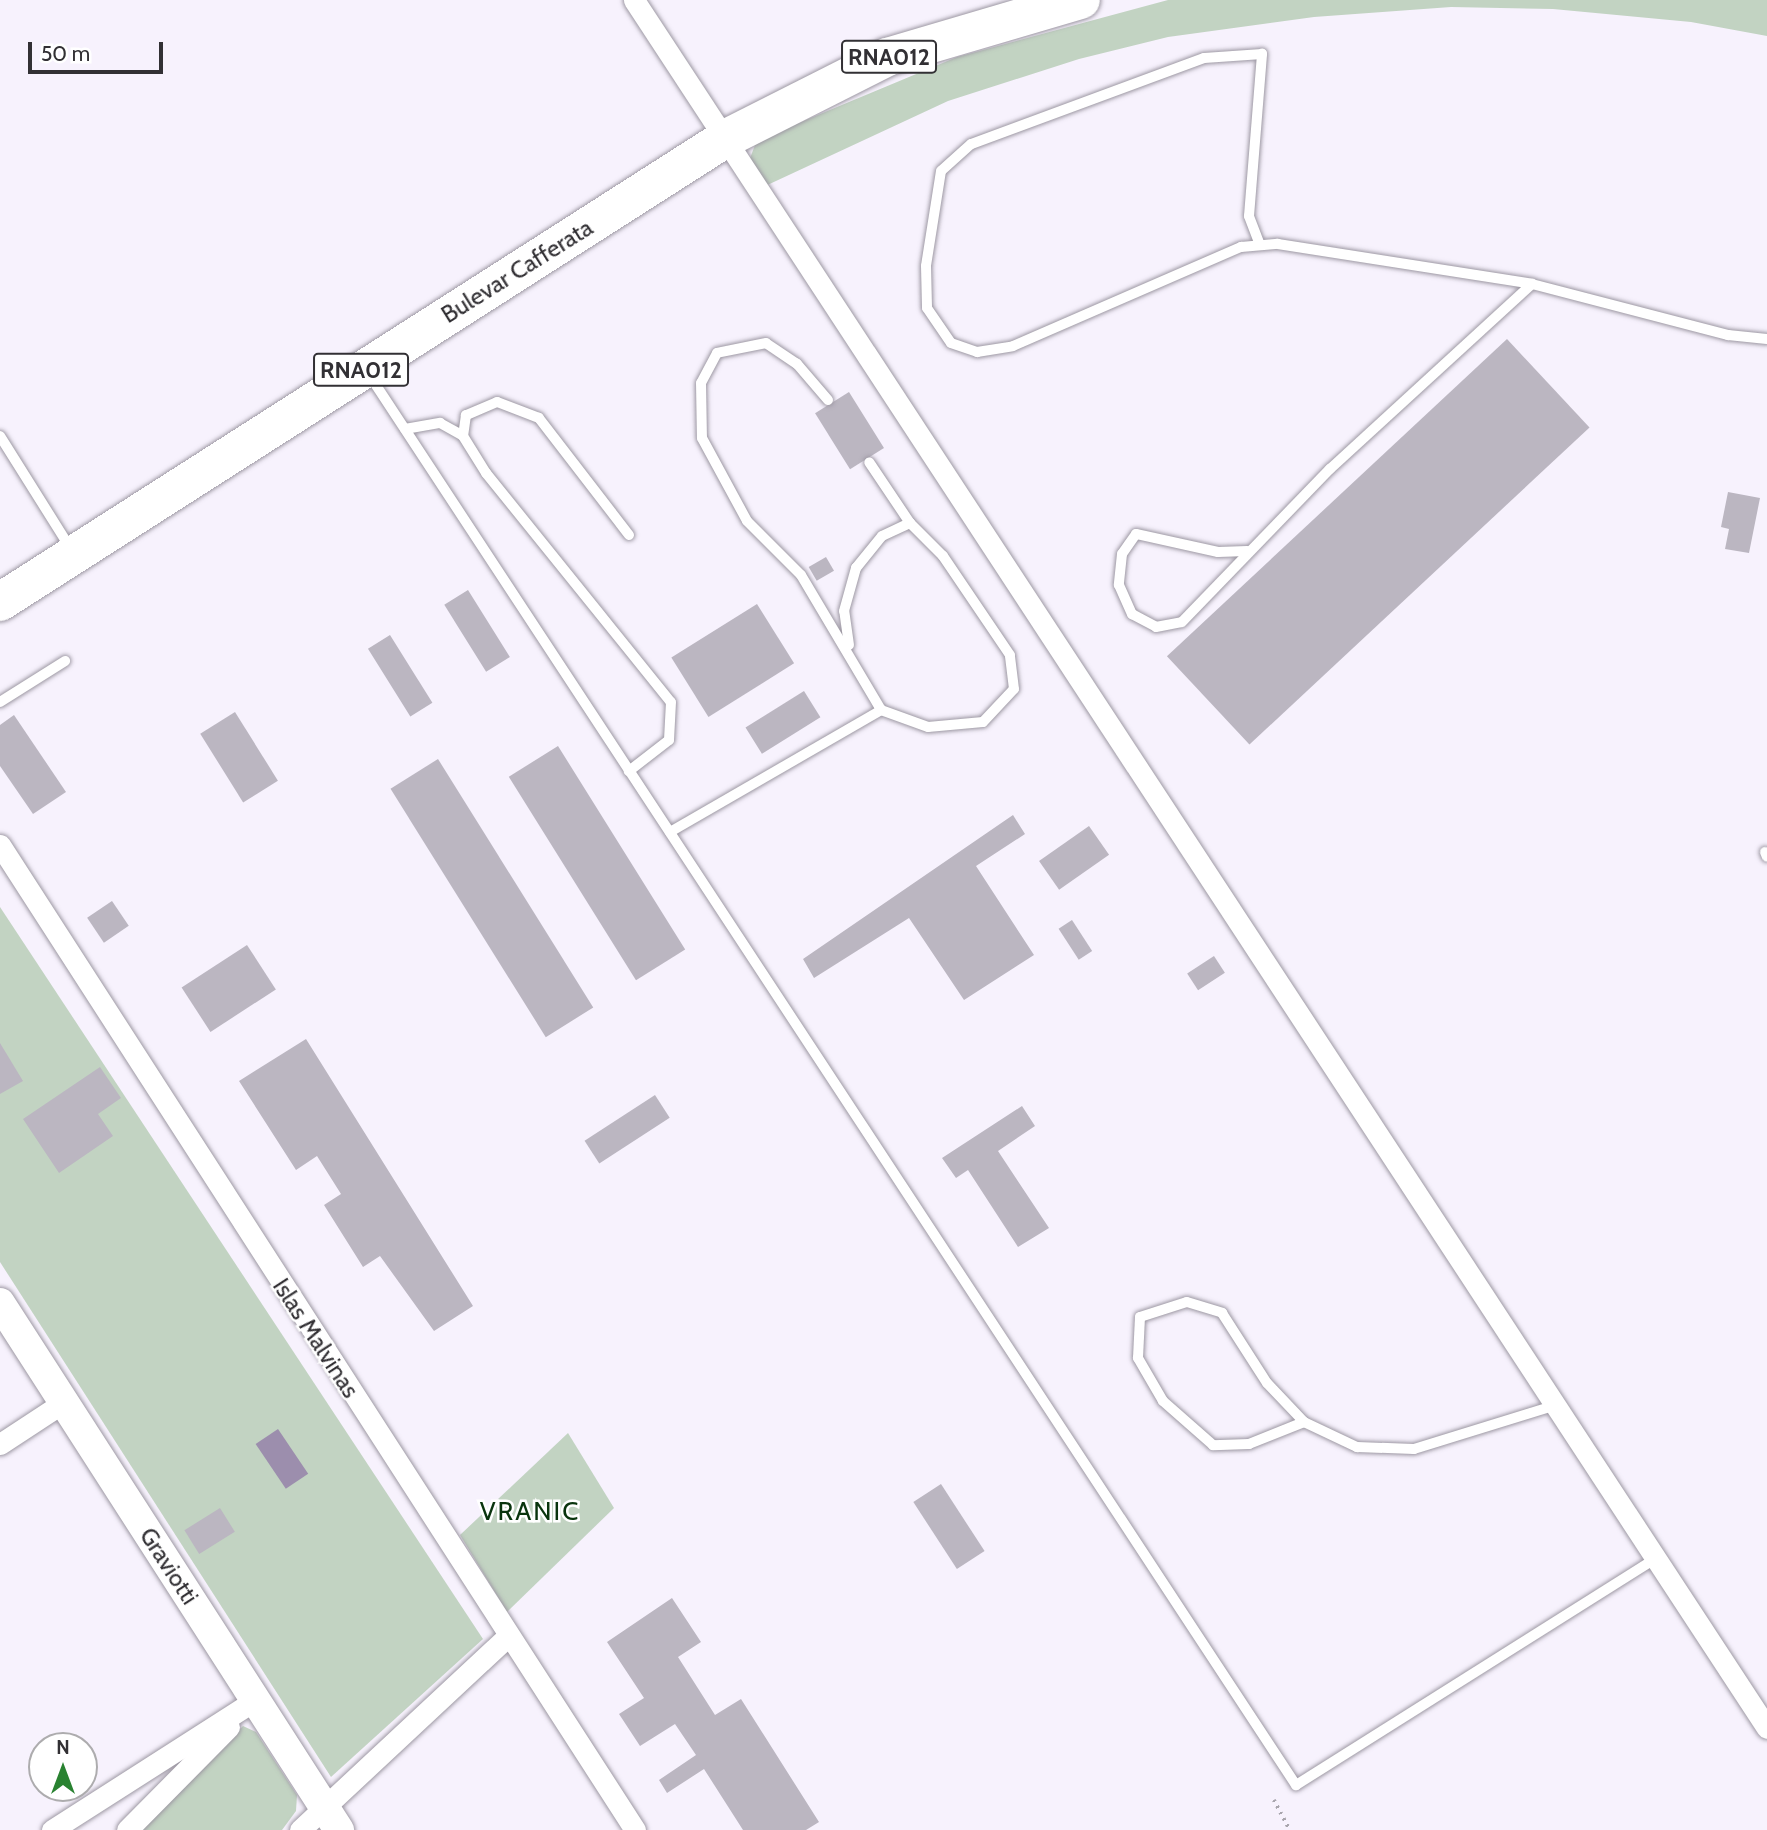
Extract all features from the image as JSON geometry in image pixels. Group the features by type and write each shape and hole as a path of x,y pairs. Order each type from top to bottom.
{"highway":[{"name":"Bulevar Cafferata","path":"0,602 723,140 887,57 1071,1"}],"street":[{"path":"634,0 723,140 1767,1728"},
{"name":"Islas Malvinas","path":"0,845 507,1637 635,1830"},
{"name":"Graviotti","path":"0,1303 331,1819"},
{"path":"0,1444 64,1402"},
{"path":"300,1830 331,1819 507,1637"},
{"path":"52,1830 255,1700"},
{"path":"127,1830 255,1700"}],"lane":[{"path":"1259,245 1249,215 1250,175 1262,54 1203,58 971,144 942,171 926,266 927,308 951,343 977,352 1013,346 1241,247 1259,245 1532,284 1728,335 1767,339"},
{"path":"1247,551 1218,552 1136,534 1122,554 1119,585 1132,614 1156,627 1182,622 1230,577 1247,551 1532,284"},
{"path":"828,400 797,364 766,343 717,354 701,383 702,438 747,521 801,575 850,650 881,710 928,727 984,722 1014,689 1010,655 943,556 910,523 869,462"},
{"path":"365,368 1296,1785 1656,1558"},
{"path":"463,436 466,415 497,402 539,418 629,536"},
{"path":"405,429 440,423 463,436 671,702 669,740 629,771"},
{"path":"0,436 75,554"},
{"path":"850,650 844,611 856,568 882,536 910,523"},
{"path":"0,702 65,661"},
{"path":"670,832 881,710"},
{"path":"1304,1422 1250,1444 1213,1445 1163,1401 1150,1380 1138,1358 1140,1317 1187,1302 1222,1313 1267,1383 1304,1422 1357,1447 1414,1450 1556,1405"}],"path":[{"path":"1274,1800 1290,1830"}],"green space":[{"path":"1168,0 1767,0 1767,36 1691,22 1553,9 1451,7 1314,17 1168,37 1079,59 948,101 761,188 749,161 755,145 777,132 957,57"},
{"path":"0,907 483,1639 331,1777 0,1262"},
{"path":"568,1433 614,1508 507,1612 460,1535"},
{"path":"243,1726 256,1732 297,1795 296,1811 282,1830 136,1830"}],"shaded area":[{"path":"278,1429 308,1474 286,1489 256,1444"}],"building":[{"path":"1507,339 1590,427 1249,745 1167,656"},
{"path":"849,392 884,448 850,469 815,413"},
{"path":"1728,492 1760,498 1749,553 1725,549 1729,529 1721,527"},
{"path":"826,557 834,571 817,581 809,567"},
{"path":"468,590 510,657 486,672 444,605"},
{"path":"757,604 794,663 708,717 671,658"},
{"path":"390,635 432,703 410,717 368,649"},
{"path":"804,691 820,717 762,754 745,728"},
{"path":"235,712 278,781 243,802 200,734"},
{"path":"14,715 66,792 33,814 0,766 0,725"},
{"path":"558,746 685,950 636,980 509,777"},
{"path":"438,759 593,1007 546,1037 391,789"},
{"path":"1013,815 1025,834 976,866 1034,955 964,1000 909,918 814,978 803,959"},
{"path":"1089,826 1109,855 1059,890 1039,861"},
{"path":"112,901 129,926 104,943 87,918"},
{"path":"1072,920 1092,951 1079,960 1059,929"},
{"path":"247,945 276,989 210,1032 182,987"},
{"path":"1214,956 1225,973 1198,990 1187,973"},
{"path":"306,1039 473,1306 434,1331 380,1256 363,1267 324,1205 341,1194 317,1156 296,1170 239,1081"},
{"path":"0,1043 23,1081 0,1094"},
{"path":"100,1067 121,1098 98,1114 113,1136 59,1173 23,1119"},
{"path":"655,1095 670,1118 599,1163 585,1141"},
{"path":"1022,1106 1035,1126 998,1151 1049,1228 1018,1247 968,1170 956,1178 942,1158"},
{"path":"941,1484 985,1551 957,1569 913,1502"},
{"path":"220,1508 235,1532 199,1554 184,1530"},
{"path":"672,1598 701,1642 678,1657 715,1715 741,1699 819,1822 806,1830 743,1830 704,1769 667,1793 659,1780 696,1755 675,1724 640,1746 619,1714 644,1698 607,1642"}],"district":[{"name":"VRANIC","path":"530,1512"}]}
